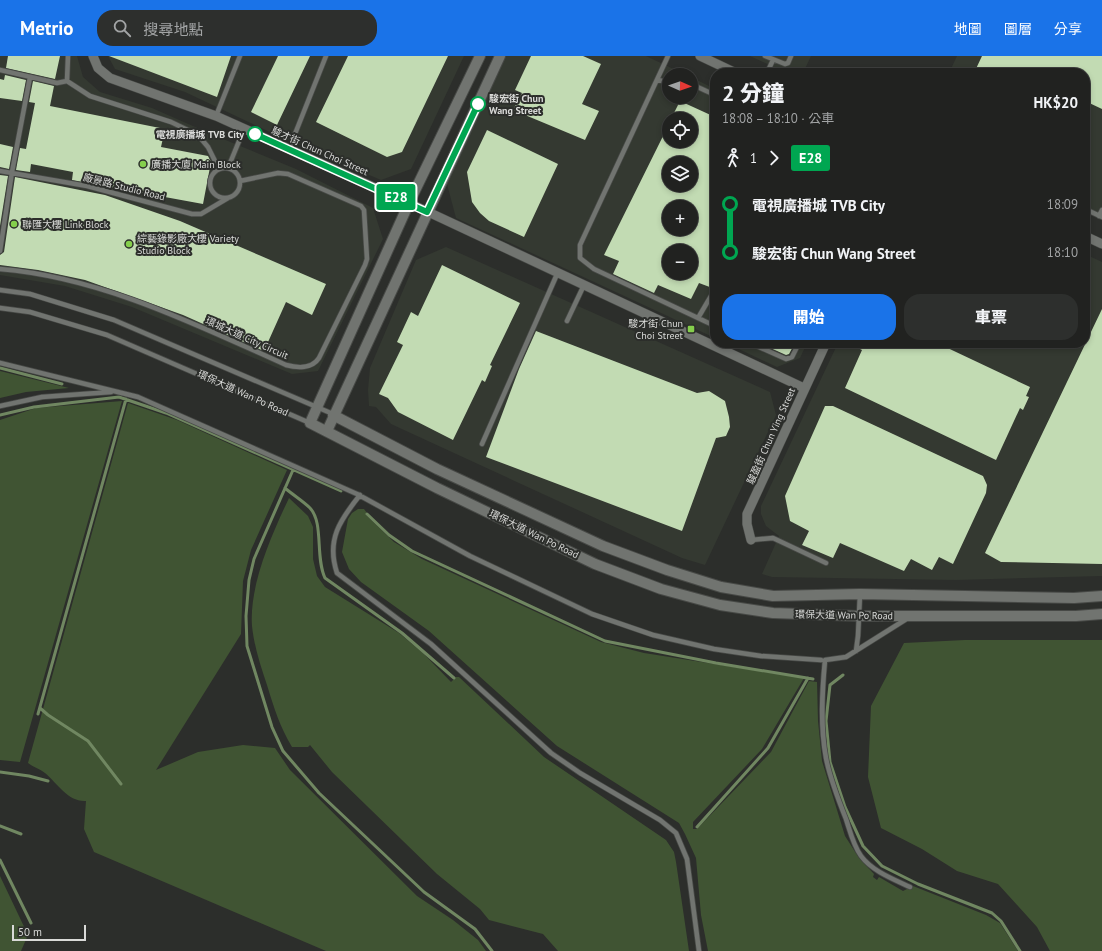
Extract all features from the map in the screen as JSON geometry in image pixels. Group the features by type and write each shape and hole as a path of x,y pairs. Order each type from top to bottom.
{"main road":[{"path":"310,423 409,203 480,56"},
{"path":"327,430 500,56"},
{"name":"環保大道 Wan Po Road","path":"333,415 438,469 603,546 667,570 721,587 773,596 860,594 1074,598 1102,596"},
{"name":"環保大道 Wan Po Road","path":"310,423 327,430 437,488 595,564 661,589 720,605 773,613 859,616 1076,616 1102,614"}],"street":[{"name":"駿才街 Chun Choi Street","path":"93,56 98,68 110,78 216,116 409,203 710,344"},
{"path":"700,56 725,68"},
{"path":"1090,238 1102,244"},
{"name":"駿才街 Chun Choi Street","path":"719,348 804,388"},
{"name":"駿盈街 Chun Ying Street","path":"751,540 747,524 748,514 804,388 824,348"}],"lane":[{"path":"67,81 68,56"},
{"path":"216,116 240,56"},
{"path":"289,150 326,56"},
{"path":"668,56 580,245 580,258 594,269 710,324"},
{"path":"765,56 785,64 788,63 791,56"},
{"path":"769,68 773,60"},
{"path":"0,70 57,83 67,81 90,96 171,122 198,135 208,147 219,169"},
{"path":"0,251 12,172 30,77"},
{"path":"657,80 662,81"},
{"path":"698,87 710,93"},
{"path":"228,168 244,129"},
{"path":"228,168 236,173 240,181 237,192 228,198 217,196 210,188 211,176 219,169 228,168"},
{"name":"廠景路 Studio Road","path":"0,171 87,186 192,214 201,214 228,198"},
{"name":"環城大道 City Circuit","path":"0,269 26,271 63,278 135,301 209,331 286,365 295,368 311,365 320,358 365,265 367,259 364,210 361,206 288,174 278,173 240,181"},
{"path":"1090,212 1101,217 1102,210"},
{"path":"482,444 558,272"},
{"path":"567,321 584,285"},
{"name":"環保大道 Wan Po Road","path":"0,290 30,294 114,320 333,415"},
{"path":"698,318 710,298"},
{"name":"環保大道 Wan Po Road","path":"0,308 30,312 108,336 310,423"},
{"path":"762,348 786,359 792,357 796,348"},
{"path":"0,363 138,397 360,495 470,556 592,614 653,634 714,649 760,656 821,660"},
{"path":"0,406 42,397 116,391"},
{"path":"360,495 345,513 336,530 333,548 333,561 337,572 431,644 551,753 580,773 660,820 676,834 687,859 699,951"},
{"path":"751,540 772,538 826,563"},
{"path":"856,651 860,594"},
{"path":"910,887 882,873 861,856 835,790 826,757 822,726 822,690 825,660 846,657 911,616"}],"shaded area":[{"name":"電視廣播城 TVB City","path":"0,56 77,56 83,77 100,92 152,108 296,169 373,208 383,239 318,371 292,374 132,307 65,286 0,275"},
{"path":"108,56 464,56 411,169 381,180 276,135 185,92 115,69"},
{"path":"506,56 646,56 671,68 662,68 662,104 698,104 698,80 710,86 710,336 456,218 447,184"},
{"path":"750,56 811,56 805,68 776,68"},
{"path":"957,56 1102,56 1102,219 1090,213 1090,68 951,68"},
{"path":"446,247 770,392 776,415 705,565 682,558 391,424 376,407 369,406 368,390 370,368 416,260"},
{"path":"1090,256 1102,262 1102,576 956,580 772,577 762,574 779,536 766,526 761,514 761,506 836,348 1090,348"},
{"path":"737,348 805,348 800,358 777,367"}],"green space":[{"path":"0,371 69,388 26,392 0,398"},
{"path":"122,401 20,762 0,760 0,420 36,408"},
{"path":"128,403 177,420 287,470 251,550 243,581 241,634 156,770 198,752 243,745 275,748 290,770 417,896 453,920 478,940 486,951 326,951 94,852 84,829 86,801 74,799 64,792 45,773 28,763"},
{"path":"289,498 308,516 313,527 313,559 317,576 325,587 399,633 423,653 451,682 456,677 459,677 544,757 666,840 674,852 689,951 558,951 543,934 489,920 480,909 437,874 332,772 310,745 308,747 292,747 272,702 254,641 252,626 252,610 258,577 269,544"},
{"path":"358,509 364,509 367,513 366,515 394,542 422,559 601,642 644,653 804,678 762,749 693,822 693,829 697,829 771,752 809,681 817,682 818,721 822,761 845,836 859,858 874,874 873,877 877,880 879,877 903,891 913,886 986,915 1000,923 1018,951 708,951 701,915 696,858 679,823 557,746 429,631 361,582 349,569 342,552 348,519 352,513"},
{"path":"965,640 1102,640 1102,951 1050,951 1037,927 998,884 957,871 922,849 881,828 868,777 871,706 904,643"},
{"path":"0,876 28,935 21,951 0,951"}],"building":[{"path":"8,56 60,56 55,79 6,68"},
{"path":"109,56 231,56 217,97"},
{"path":"278,56 310,56 277,125 251,112"},
{"path":"348,56 448,56 402,152 387,157 316,122"},
{"path":"531,56 583,56 601,64 582,104 599,111 585,140 513,110 522,93 515,90"},
{"path":"982,56 1102,56 1102,109 1090,103 1090,68 976,68"},
{"path":"5,75 26,80 22,101 0,98 0,79 4,80"},
{"path":"33,81 54,86 50,106 165,129 161,147 208,156 211,162 203,204 72,180 73,172 31,164 30,172 16,170 20,148 26,149 35,103 29,102"},
{"path":"678,104 687,104 710,115 710,287 699,283 691,299 658,285 654,293 613,274 619,261 604,255 662,138 662,148 698,148 698,112 674,112"},
{"path":"487,130 558,164 524,237 489,221 480,213 472,202 467,172"},
{"path":"0,144 13,147 9,169 0,167"},
{"path":"0,175 8,176 0,226"},
{"name":"綜藝錄影廠大樓 Variety Studio Block","path":"15,177 105,195 180,221 326,284 312,315 286,302 264,351 183,315 85,280 38,270 0,265 0,255 4,252"},
{"path":"442,265 520,303 490,365 492,366 485,382 482,380 453,440 398,412 388,398 379,394 403,345 397,342 411,312 418,316"},
{"path":"1102,309 1102,564 1001,562 985,553 1083,348 1090,348 1090,334"},
{"path":"536,331 697,393 709,391 725,401 730,427 726,436 716,438 682,531 486,457 519,369"},
{"path":"770,348 792,348 789,354 786,355"},
{"path":"858,348 948,348 1030,387 1026,396 1029,397 1023,410 1020,408 996,460 845,388 862,350"},
{"path":"825,406 833,406 983,476 987,485 986,493 953,564 939,557 932,570 911,559 904,571 840,543 833,558 802,545 809,531 790,521 785,496"}],"waterway":[{"path":"0,368 62,384"},
{"path":"0,415 34,407 119,397 166,413 341,491"},
{"path":"38,714 126,399"},
{"path":"293,470 254,559 249,580 246,616 247,646 272,727 283,751 319,793 424,892 475,929 492,951"},
{"path":"285,488 307,505 314,514 317,522 320,560 325,578 402,633 454,678"},
{"path":"367,514 389,535 412,551 605,641 716,663 813,679"},
{"path":"843,675 830,685 826,721 830,762 845,807 863,846 882,866 918,884 992,913 1001,921 1020,951"},
{"path":"697,827 768,748 808,678"},
{"path":"40,708 48,715 88,741 121,784"},
{"path":"0,772 29,776 48,781"},
{"path":"0,826 21,834"},
{"path":"0,860 31,923"}],"bus line":[{"name":"E28","path":"255,134 427,212 478,104"}],"place":[{"name":"駿宏街 Chun Wang Street","path":"478,104"},
{"name":"電視廣播城 TVB City","path":"255,134"},
{"name":"廣播大廈 Main Block","path":"143,164"},
{"name":"聯匯大樓 Link Block","path":"14,224"},
{"name":"綜藝錄影廠大樓 Variety Studio Block","path":"129,244"},
{"name":"駿才街 Chun Choi Street","path":"691,329"}]}
